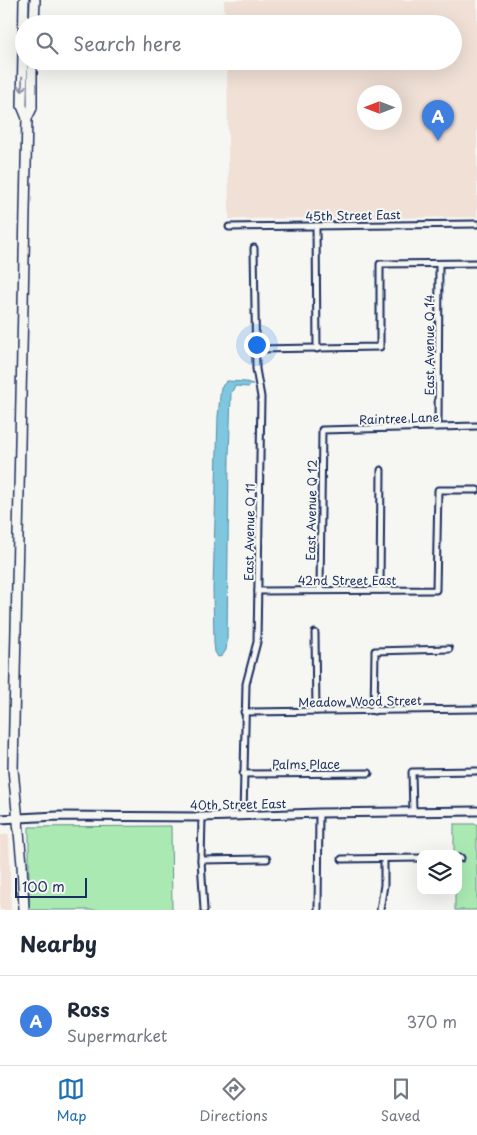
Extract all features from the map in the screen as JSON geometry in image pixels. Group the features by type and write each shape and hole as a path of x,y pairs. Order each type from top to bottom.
{"highway":[{"path":"24,0 24,15"},
{"path":"30,0 31,15"},
{"path":"33,15 35,0"},
{"path":"23,70 22,106 26,118 13,760 24,910"},
{"path":"26,118 32,108 32,70"}],"main road":[{"name":"40th Street East","path":"0,820 56,816 243,816 477,811"}],"street":[{"name":"45th Street East","path":"229,227 477,224"},
{"path":"316,226 317,349"},
{"name":"East Avenue Q 11","path":"243,816 244,712 246,684 257,642 258,591 261,398 256,369 254,248"},
{"path":"256,349 380,347 380,264 477,262"},
{"name":"East Avenue Q 14","path":"438,426 439,264"},
{"name":"Raintree Lane","path":"322,430 477,426"},
{"name":"East Avenue Q 12","path":"320,590 322,430"},
{"path":"380,590 381,470"},
{"name":"42nd Street East","path":"258,591 436,590 438,490 477,490"},
{"path":"315,633 316,712"},
{"path":"374,711 375,651 449,649"},
{"name":"Meadow Wood Street","path":"244,712 477,709"},
{"path":"412,812 412,772 477,771"},
{"name":"Palms Place","path":"243,774 369,773"},
{"path":"318,910 319,813"},
{"path":"202,816 201,860 204,910"},
{"path":"201,860 267,858"},
{"path":"342,859 417,858"},
{"path":"380,910 384,886 384,859"}],"shaded area":[{"path":"224,0 477,0 477,217 229,219 227,70 462,70 462,15 225,15"},
{"path":"0,835 9,835 11,910 0,910"}],"green space":[{"path":"454,824 477,824 477,910 455,910 455,895 462,895 462,850 454,850"},
{"path":"171,826 172,910 29,910 29,827"}],"water":[{"path":"227,381 253,384 248,387 235,386 231,393 227,642 226,650 222,656 218,657 215,652 214,643 213,588 218,416 221,387"}],"place":[{"name":"Ross","path":"438,141"}]}
